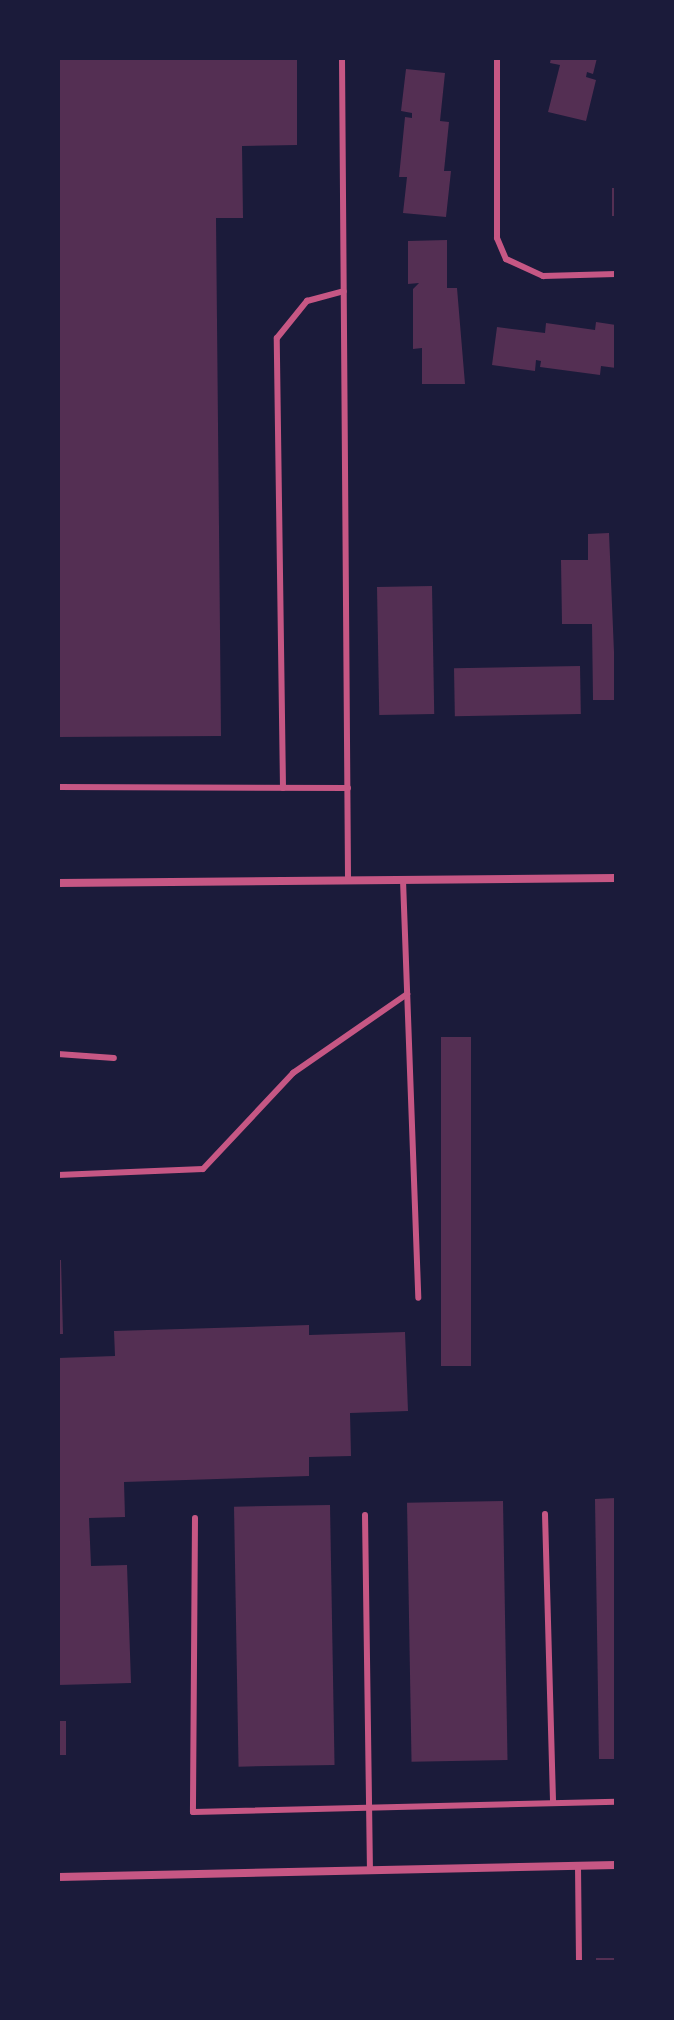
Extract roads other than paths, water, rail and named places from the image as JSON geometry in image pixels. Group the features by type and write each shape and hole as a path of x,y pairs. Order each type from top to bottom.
{"street":[{"path":"58,883 616,878"},
{"path":"58,1877 616,1865"}],"lane":[{"path":"342,58 348,880"},
{"path":"497,58 497,238 506,259 543,276 616,274"},
{"path":"283,788 277,338 307,301 344,291"},
{"path":"58,787 348,788"},
{"path":"403,880 418,1298"},
{"path":"58,1175 203,1169 293,1073 407,994"},
{"path":"58,1054 114,1058"},
{"path":"545,1514 553,1803"},
{"path":"365,1515 370,1871"},
{"path":"195,1518 193,1812 616,1802"},
{"path":"578,1866 579,1962"}]}
